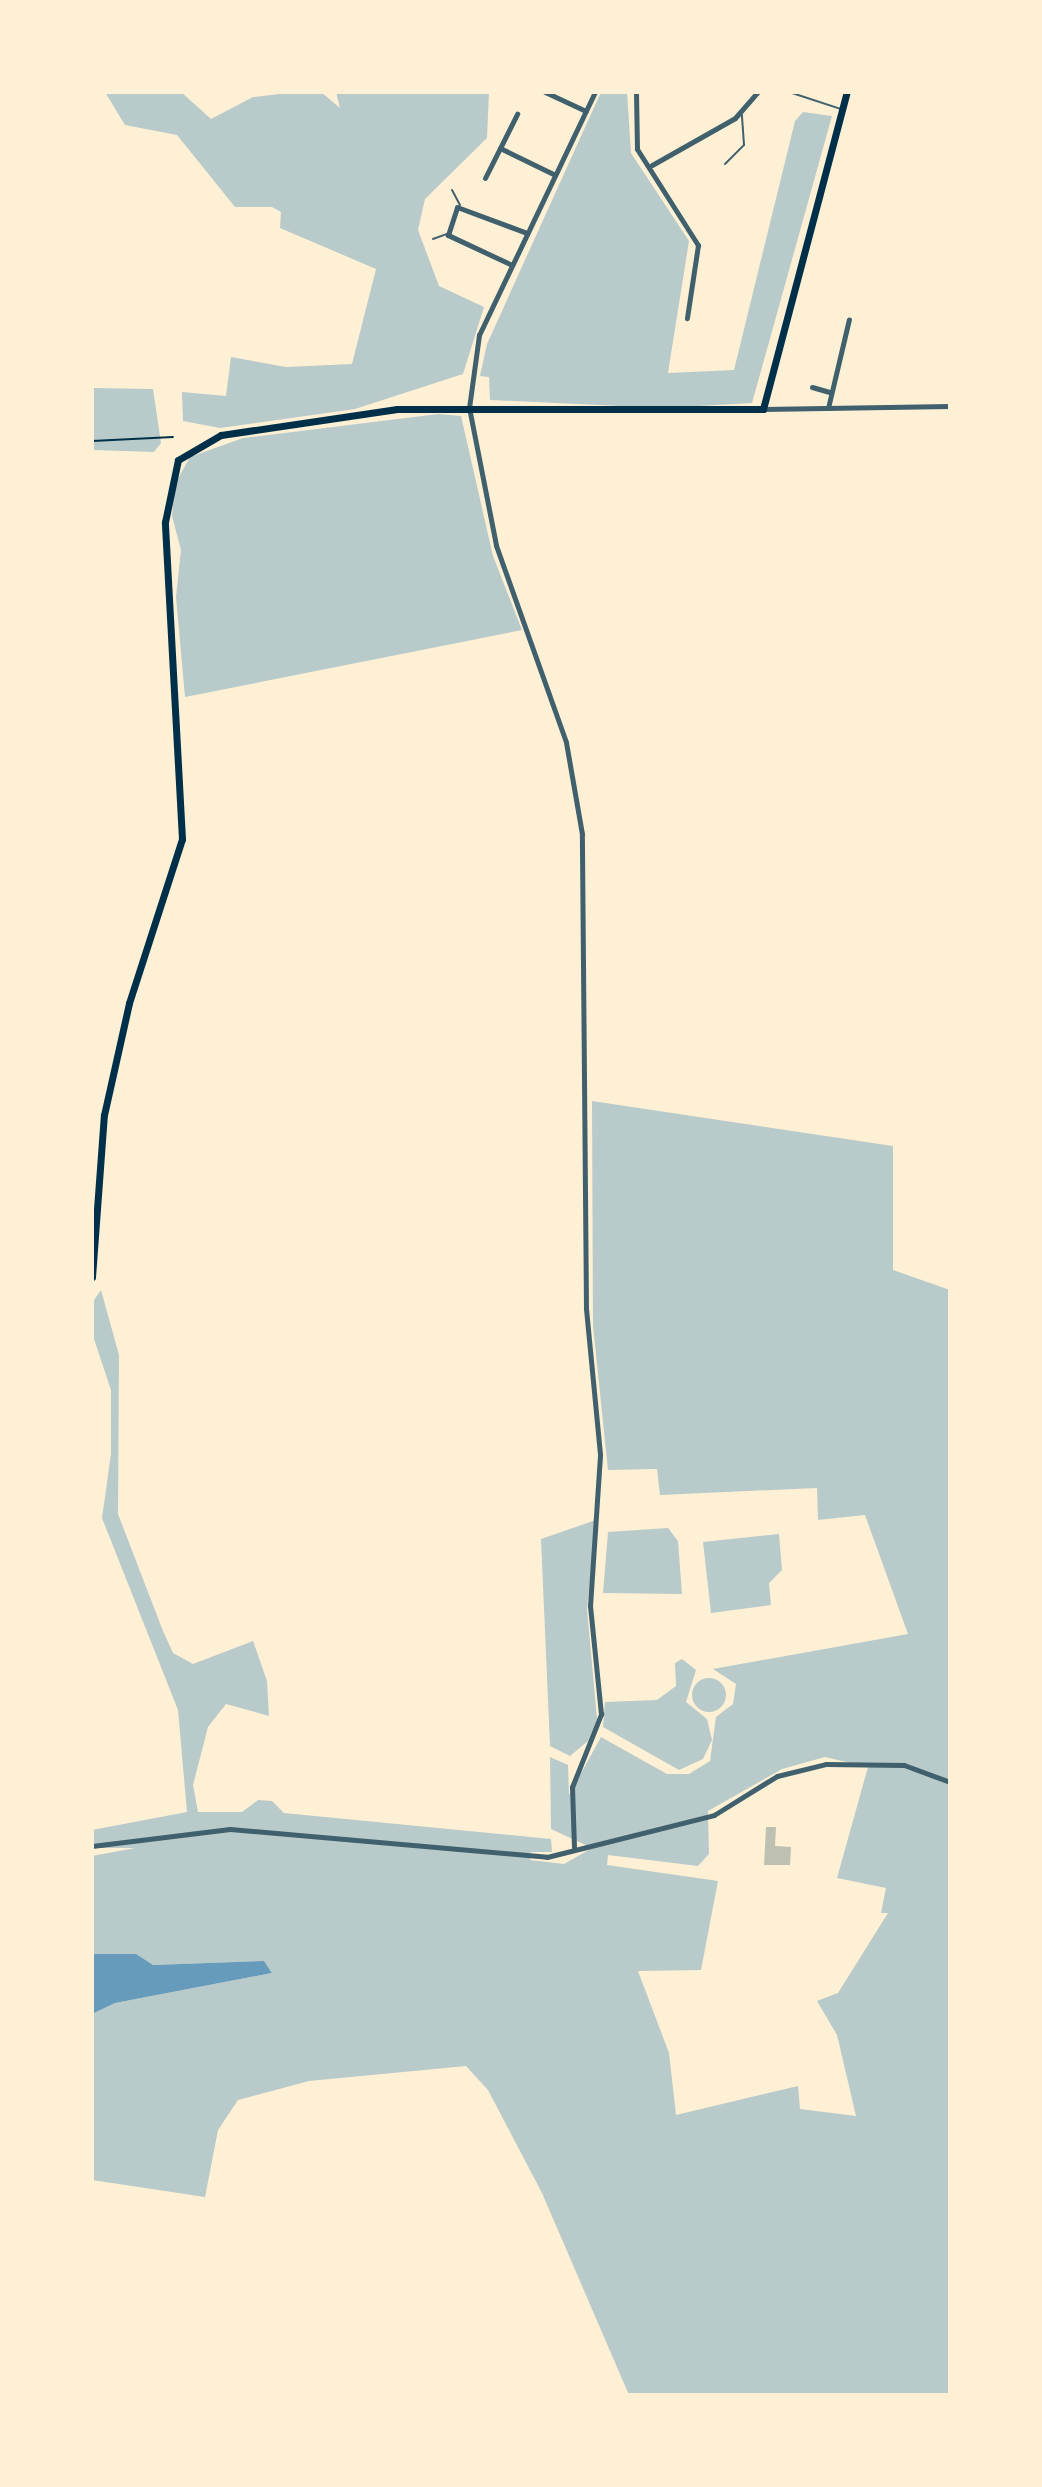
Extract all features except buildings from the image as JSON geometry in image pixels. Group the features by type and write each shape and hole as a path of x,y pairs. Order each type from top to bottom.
{"main road":[{"path":"92,1277 104,1115 129,1003 182,839 165,522 174,467 195,445 236,431 377,411 469,408 763,409 847,92"}],"street":[{"path":"545,92 586,111"},
{"path":"574,1847 572,1787 601,1714 590,1606 600,1454 586,1308 582,834 566,742 496,545 469,408 479,335 595,92"},
{"path":"636,92 633,139 652,165 698,245 687,318"},
{"path":"652,165 741,113 758,92"},
{"path":"485,178 517,114"},
{"path":"500,148 555,175"},
{"path":"512,265 448,234 460,205 527,233"},
{"path":"828,408 849,319"},
{"path":"812,387 830,392"},
{"path":"763,409 950,406"},
{"path":"92,1846 230,1829 538,1857 714,1815 777,1776 826,1764 904,1765 950,1782"}],"lane":[{"path":"789,92 842,109"},
{"path":"725,164 745,141 741,113"},
{"path":"452,190 460,205"},
{"path":"433,239 448,234"}],"path":[{"path":"92,441 173,437"}],"shaded area":[{"path":"105,92 181,92 211,119 253,97 288,93 321,92 340,108 336,92 489,92 487,138 425,199 418,230 439,286 484,307 463,374 355,409 220,428 183,421 182,392 226,396 231,357 286,367 352,364 376,269 280,228 281,212 272,207 235,207 177,135 125,125"},
{"path":"601,92 627,92 631,153 689,241 668,373 734,370 795,121 803,112 832,116 752,403 663,408 490,400 489,377 480,376 487,344"},
{"path":"92,388 153,389 161,443 154,452 92,450"},
{"path":"438,414 461,416 493,556 522,630 185,697 176,597 181,550 172,516 175,484 190,457 243,438"},
{"path":"592,1101 893,1146 893,1270 950,1290 950,2395 629,2395 542,2193 488,2090 466,2066 309,2081 238,2100 218,2130 205,2197 92,2180 92,2014 115,2003 272,1973 264,1961 153,1965 136,1955 92,1954 92,1856 135,1848 92,1848 92,1830 187,1812 178,1710 102,1518 111,1454 111,1390 92,1333 92,1303 101,1290 119,1355 118,1514 173,1653 193,1664 253,1641 267,1681 269,1716 226,1704 208,1727 193,1785 198,1812 242,1812 258,1800 272,1801 284,1813 551,1839 552,1852 531,1852 530,1860 564,1864 592,1848 551,1829 550,1757 568,1765 569,1795 601,1737 667,1774 689,1774 710,1761 716,1717 733,1704 736,1684 713,1669 908,1634 865,1515 818,1520 817,1488 660,1495 657,1469 608,1470 593,1326","holes":["825,1757 868,1767 837,1878 886,1888 881,1913 888,1913 838,1993 817,2001 837,2035 856,2116 800,2109 798,2086 676,2115 669,2053 638,1971 701,1970 718,1881 607,1865 608,1855 698,1866 709,1854 708,1811 782,1769"]},
{"path":"596,1520 587,1609 597,1719 588,1741 570,1756 550,1746 541,1539"},
{"path":"668,1528 678,1541 682,1594 603,1593 608,1532"},
{"path":"779,1534 782,1570 769,1583 771,1605 711,1613 703,1542"},
{"path":"682,1659 696,1670 686,1702 707,1719 712,1740 703,1759 679,1770 603,1727 605,1702 657,1700 676,1686 675,1663"},
{"path":"709,1678 721,1683 726,1695 721,1707 709,1712 697,1707 692,1695 697,1683"}],"water":[{"path":"92,1954 136,1954 153,1965 264,1961 272,1973 115,2003 92,2014"}]}
